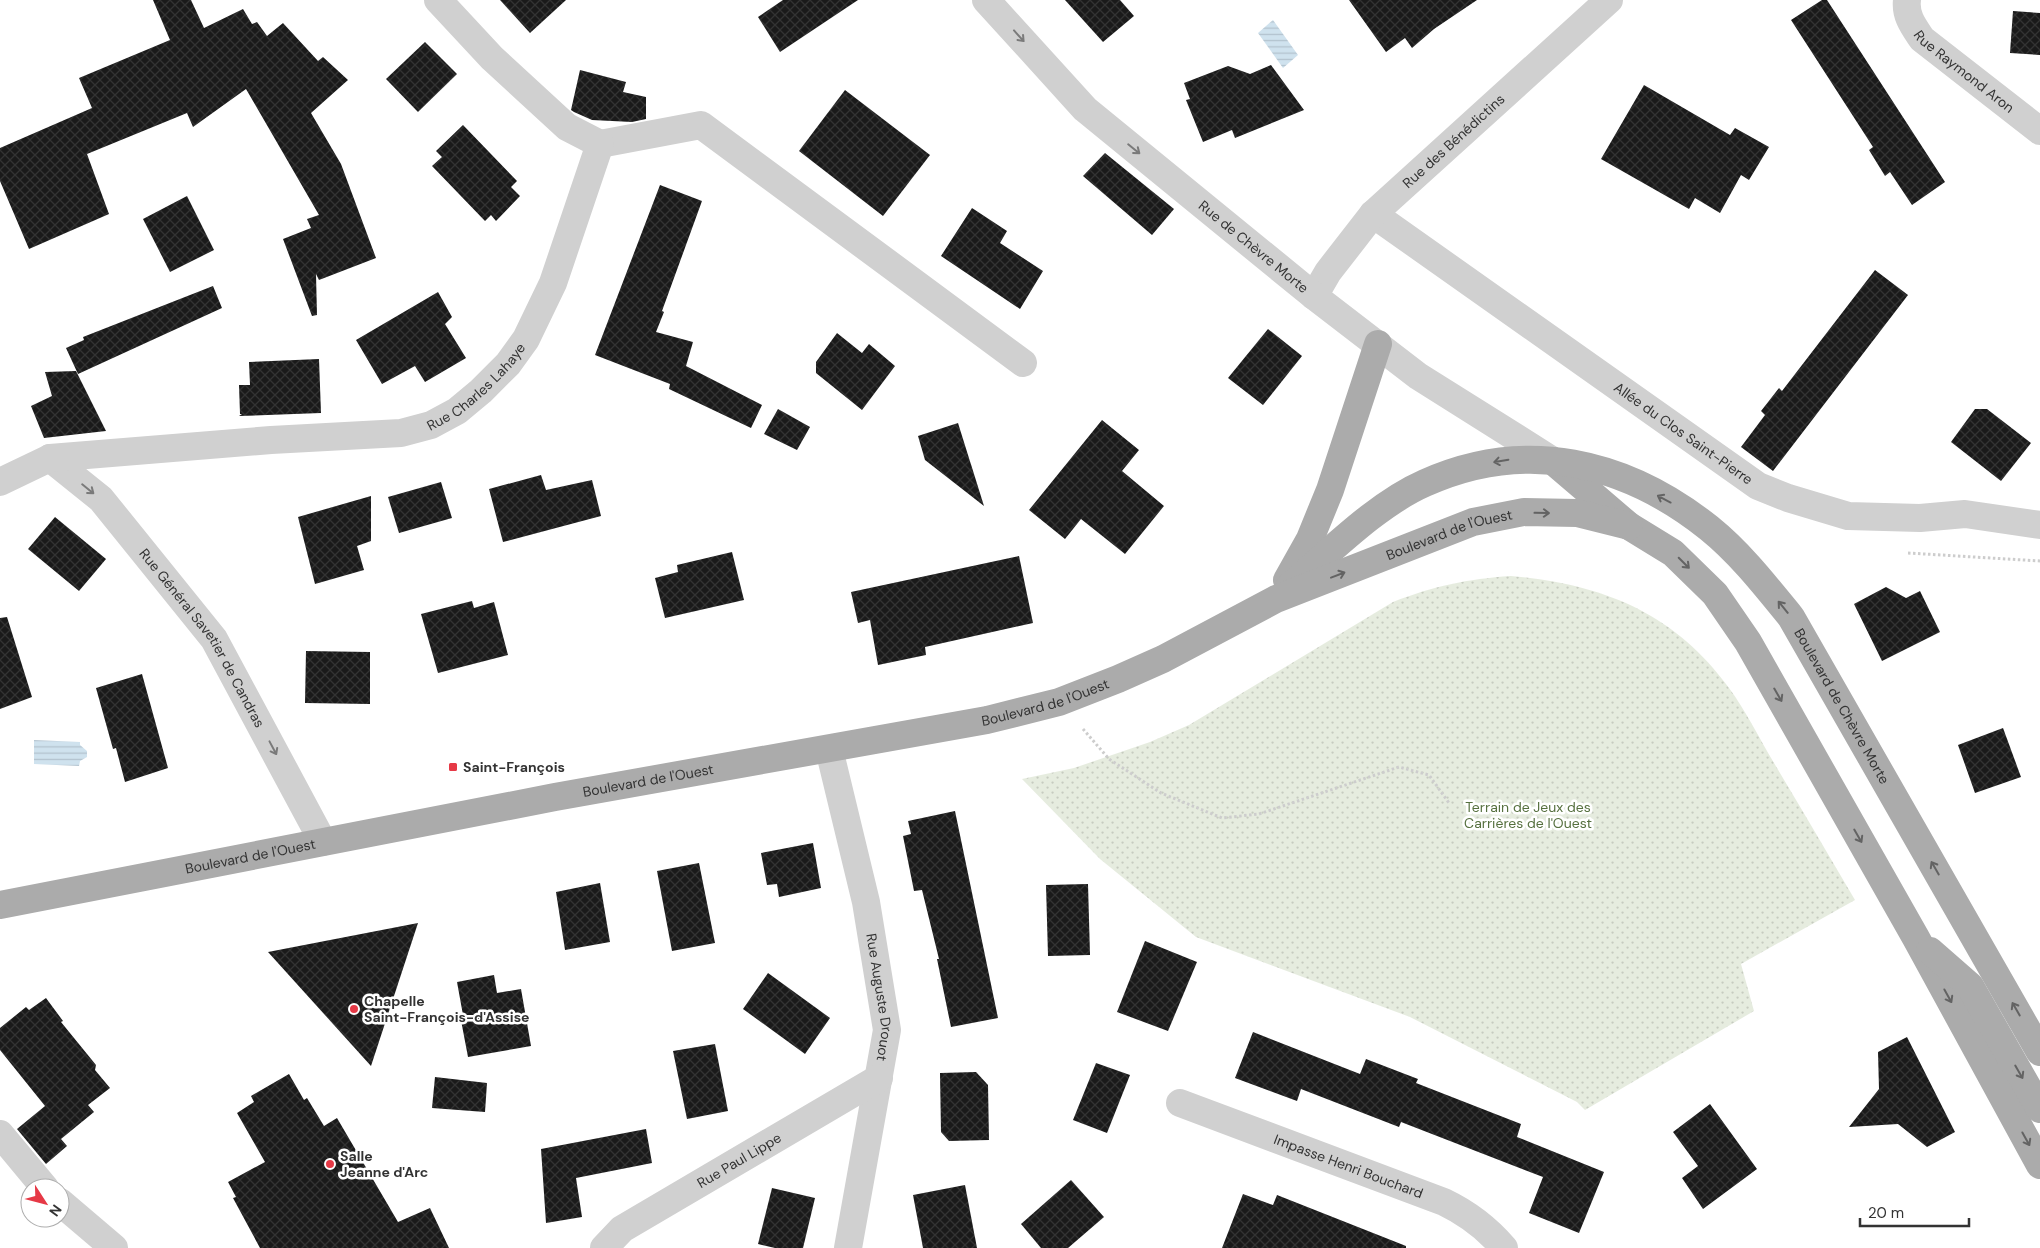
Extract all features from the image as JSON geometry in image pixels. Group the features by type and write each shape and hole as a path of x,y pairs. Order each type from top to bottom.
{"main road":[{"path":"1276,599 1310,539 1327,498 1378,344"},
{"name":"Boulevard de l'Ouest","path":"1276,599 1373,515 1424,483 1472,466 1511,459 1550,459"},
{"path":"1550,459 1629,526 1673,553 1715,594 1748,642 1916,938 2040,1165"},
{"name":"Boulevard de Chèvre Morte","path":"1550,459 1610,473 1671,502 1709,528 1750,567 1791,617 2040,1052"},
{"name":"Boulevard de l'Ouest","path":"0,905 555,797 987,720 1059,702 1163,659 1276,599 1473,522 1524,512 1577,513 1629,526"},
{"path":"1916,938 1970,986 2040,1108"}],"street":[{"path":"438,0 492,58 567,128 600,144 701,125 1023,363"},
{"name":"Rue de Chèvre Morte","path":"986,0 1085,109 1314,296 1418,376 1550,459"},
{"name":"Rue des Bénédictins","path":"1314,296 1328,272 1373,214 1610,0"},
{"name":"Rue Raymond Aron","path":"1907,0 1906,8 1909,18 1922,39 2040,131"},
{"name":"Rue Charles Lahaye","path":"0,482 50,458 271,440 401,433 431,425 457,411 481,391 508,364 526,339 553,284 600,144"},
{"name":"Allée du Clos Saint-Pierre","path":"1373,214 1758,486 1788,498 1848,516 1903,518 1965,514 2040,525"},
{"name":"Rue Général Savetier de Candras","path":"50,458 101,500 214,639 323,842"},
{"name":"Rue Auguste Drouot","path":"829,749 866,902 887,1030 848,1248"},
{"name":"Rue Paul Lippe","path":"604,1248 622,1229 879,1078"},
{"name":"Impasse Henri Bouchard","path":"1180,1103 1444,1202 1466,1213 1488,1229 1504,1248"},
{"path":"0,1134 37,1178"},
{"path":"70,1211 114,1248"}],"path":[{"path":"1059,702 1109,759 1161,793 1222,818 1259,814 1399,767 1429,775 1449,802"}],"green space":[{"name":"Terrain de Jeux des Carrières de l'Ouest","path":"1511,576 1575,586 1633,606 1660,621 1708,662 1729,688 1747,715 1768,754 1855,900 1741,964 1754,1011 1585,1110 1577,1102 1410,1017 1196,937 1100,859 1022,779 1074,768 1150,742 1189,725 1393,602 1451,584"}],"water":[{"path":"1273,20 1298,55 1283,68 1258,33"},
{"path":"34,740 80,742 80,745 87,751 87,757 80,761 79,766 34,764"}],"building":[{"path":"153,0 191,0 204,28 243,9 252,24 257,22 267,36 283,23 318,61 323,57 348,80 311,113 341,164 376,258 319,280 316,274 317,315 312,316 283,239 311,228 307,219 319,215 246,89 193,127 187,113 87,154 109,214 29,249 0,181 0,148 92,108 79,78 170,40"},
{"path":"500,0 566,0 530,33"},
{"path":"783,0 858,0 780,52 758,17"},
{"path":"1065,0 1120,0 1134,16 1103,42"},
{"path":"1349,0 1477,0 1434,29 1412,48 1405,38 1386,52"},
{"path":"1822,0 1827,0 1945,182 1912,205 1890,172 1885,176 1869,150 1873,147 1791,20"},
{"path":"2013,11 2040,13 2040,55 2010,53"},
{"path":"425,42 457,74 418,112 386,79"},
{"path":"1271,65 1304,110 1235,138 1232,130 1203,142 1186,100 1190,99 1184,83 1228,66 1250,74"},
{"path":"580,70 626,82 623,92 646,97 646,119 632,122 592,120 571,110"},
{"path":"1644,85 1730,135 1735,128 1769,147 1749,180 1741,175 1720,213 1695,198 1689,209 1601,159"},
{"path":"845,90 930,155 883,216 799,151"},
{"path":"463,125 517,181 511,187 520,196 496,221 491,215 485,221 432,166 442,157 436,151"},
{"path":"1105,153 1174,209 1152,235 1083,176"},
{"path":"660,185 702,201 656,332 693,342 686,366 762,405 751,428 669,389 670,384 595,355"},
{"path":"187,196 214,250 170,272 143,219"},
{"path":"972,208 1007,231 1000,243 1043,271 1020,309 941,256"},
{"path":"1875,270 1908,295 1773,471 1741,447 1765,415 1761,411 1779,388 1782,391"},
{"path":"213,286 222,308 78,374 66,348 84,340 83,337"},
{"path":"438,292 452,317 445,324 466,358 425,382 415,366 382,384 356,340"},
{"path":"1268,329 1302,356 1263,405 1228,378"},
{"path":"837,333 862,353 869,344 895,366 862,410 816,373 816,362"},
{"path":"319,359 321,413 239,416 242,414 240,414 239,385 250,385 249,362"},
{"path":"76,371 106,431 44,438 31,406 52,396 45,372"},
{"path":"778,409 810,427 797,450 764,434"},
{"path":"1975,409 1987,409 2031,443 2001,481 1951,442"},
{"path":"1102,420 1139,450 1122,471 1164,506 1125,554 1081,519 1065,539 1029,510"},
{"path":"958,423 984,506 925,460 918,436"},
{"path":"541,475 546,490 592,480 601,516 503,542 489,489"},
{"path":"441,482 452,518 399,533 388,497"},
{"path":"371,496 371,541 357,546 364,570 315,584 298,517"},
{"path":"55,517 106,559 79,591 28,549"},
{"path":"732,552 744,600 665,618 655,578 678,572 677,565"},
{"path":"1019,556 1033,623 925,647 926,655 878,665 870,620 858,623 851,592"},
{"path":"1886,587 1906,598 1920,591 1940,632 1882,661 1854,604"},
{"path":"472,601 474,608 494,602 508,655 438,673 421,614"},
{"path":"7,617 32,697 0,709 0,618"},
{"path":"306,651 370,652 370,704 305,703"},
{"path":"142,674 168,768 125,782 116,748 113,749 96,688"},
{"path":"2003,728 2021,777 1975,793 1958,745"},
{"path":"955,811 998,1018 951,1027 937,959 939,959 922,890 914,891 903,836 911,834 908,821"},
{"path":"813,843 821,888 779,897 777,884 767,885 761,853"},
{"path":"699,863 715,943 672,951 657,871"},
{"path":"600,883 610,942 565,950 556,892"},
{"path":"1088,884 1090,955 1048,956 1046,885"},
{"name":"Chapelle Saint-François-d'Assise","path":"418,923 371,1066 268,952"},
{"path":"1145,941 1197,962 1168,1031 1117,1012"},
{"path":"768,973 830,1018 805,1054 743,1009"},
{"path":"494,975 497,993 521,989 531,1046 468,1057 460,1015 463,1015 457,982"},
{"path":"46,998 63,1021 61,1022 96,1065 95,1070 110,1088 88,1105 94,1112 61,1139 67,1146 46,1164 17,1129 45,1106 0,1050 0,1028 26,1007 29,1010"},
{"path":"1253,1032 1360,1074 1366,1059 1418,1079 1416,1083 1521,1124 1517,1137 1604,1172 1579,1233 1529,1213 1543,1177 1401,1122 1399,1127 1301,1089 1297,1101 1235,1078"},
{"path":"1907,1037 1955,1132 1927,1147 1898,1124 1849,1127 1879,1089 1878,1052"},
{"path":"715,1044 728,1111 687,1119 673,1051"},
{"path":"1096,1063 1130,1075 1107,1133 1073,1120"},
{"path":"976,1072 988,1085 989,1140 949,1141 941,1132 940,1073"},
{"name":"Salle Jeanne d'Arc","path":"289,1074 304,1100 307,1098 324,1126 337,1118 398,1222 430,1208 449,1248 260,1248 233,1198 236,1197 228,1182 265,1162 237,1113 254,1102 251,1096"},
{"path":"435,1077 487,1083 485,1112 432,1108"},
{"path":"1710,1104 1757,1169 1703,1209 1682,1178 1698,1166 1673,1132"},
{"path":"646,1129 652,1163 576,1178 582,1217 546,1223 541,1149"},
{"path":"1071,1180 1104,1217 1068,1248 1041,1248 1021,1224"},
{"path":"965,1185 977,1248 923,1248 913,1195"},
{"path":"772,1188 815,1198 803,1248 775,1248 758,1244"},
{"path":"1243,1194 1273,1205 1277,1195 1406,1246 1406,1248 1222,1248"}],"place":[{"name":"Saint-François","path":"453,767"},
{"name":"Chapelle Saint-François-d'Assise","path":"354,1009"},
{"name":"Salle Jeanne d'Arc","path":"330,1164"}]}
